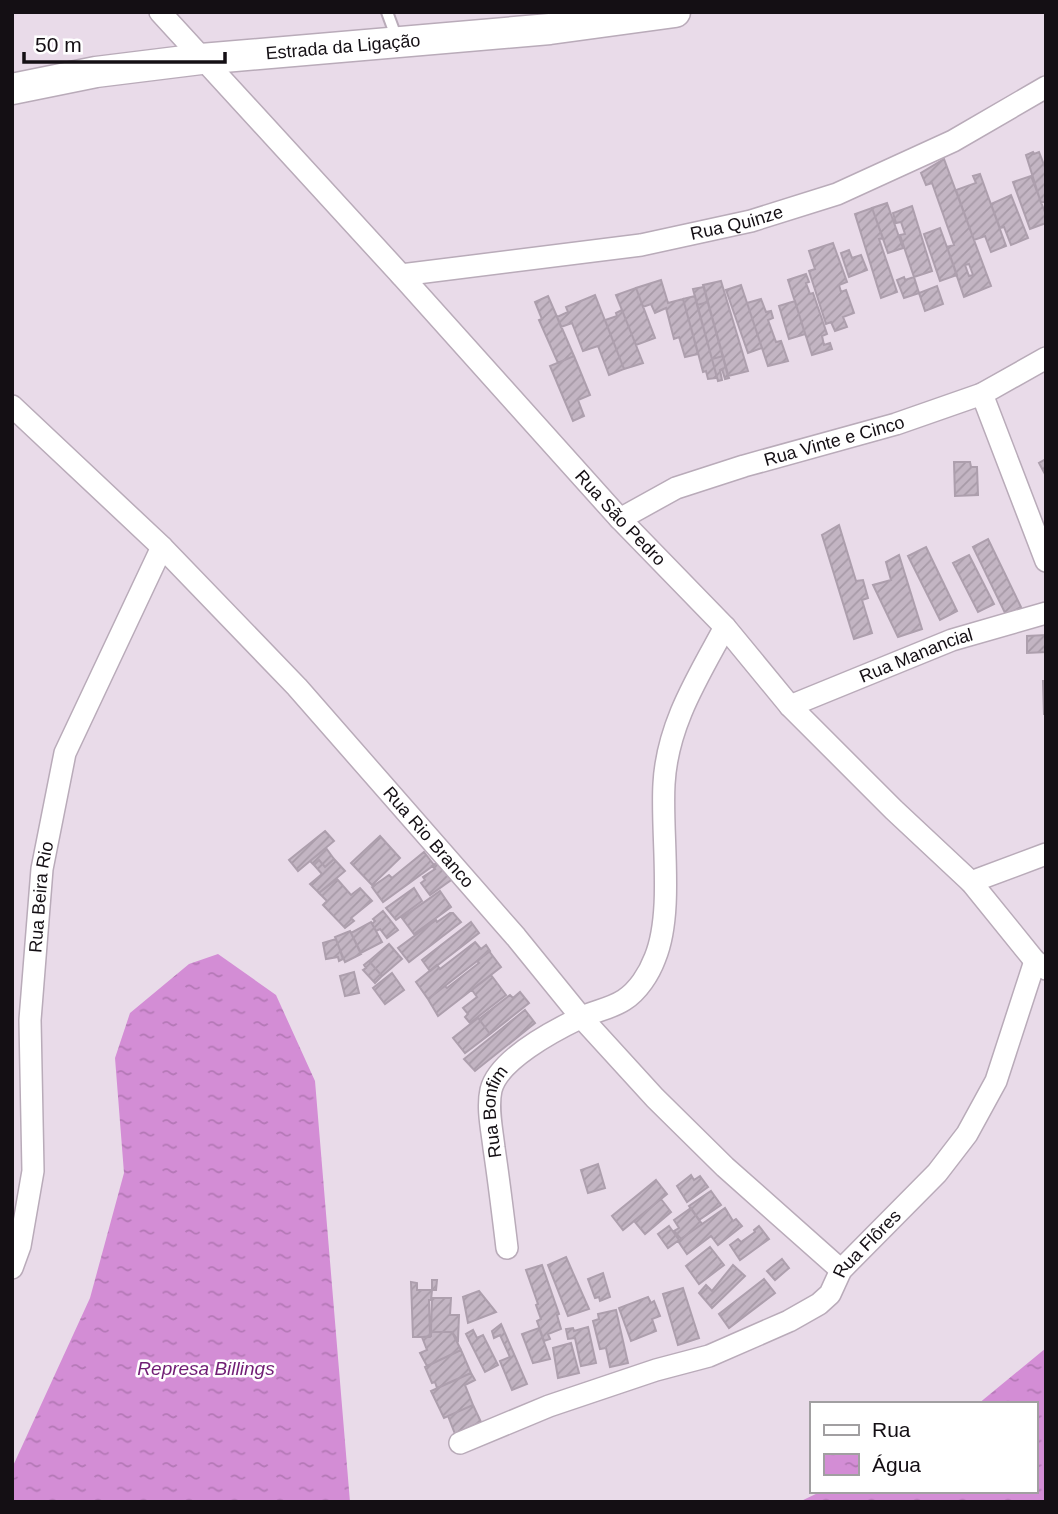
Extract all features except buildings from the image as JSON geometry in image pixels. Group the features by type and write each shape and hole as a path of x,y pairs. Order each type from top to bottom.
{"street":[{"name":"Rua São Pedro","path":"160,12 620,519 725,627 790,706 971,882 1041,965"},
{"name":"Estrada da Ligação","path":"12,89 96,72 201,59 550,29 675,12"},
{"name":"Rua Quinze","path":"401,275 641,245 751,221 837,194 953,141 1046,87"},
{"name":"Rua Vinte e Cinco","path":"620,519 677,488 744,466 896,424 982,394 1046,358"},
{"path":"982,394 1046,562"},
{"name":"Rua Rio Branco","path":"12,406 162,547 297,687 516,937 581,1017 681,1124 725,1167 841,1270"},
{"name":"Rua Beira Rio","path":"12,1268 20,1246 33,1171 30,1020 42,869 65,752 162,547"},
{"name":"Rua Manancial","path":"790,706 952,640 1046,613"},
{"name":"Rua Bonfim","path":"507,1248 491,1117 491,1090 500,1071 516,1055 581,1017 610,1008 626,999 643,982 656,957 664,921 664,783 670,741 688,695 725,627"},
{"path":"971,882 1046,854"},
{"name":"Rua Flôres","path":"460,1443 549,1406 656,1370 709,1356 789,1321 819,1304 830,1294 841,1270 937,1174 967,1133 996,1082 1041,965"}],"lane":[{"path":"387,12 399,43"}],"water":[{"name":"Represa Billings","path":"218,954 276,995 315,1081 350,1502 12,1502 12,1468 90,1298 124,1173 115,1058 130,1013 189,964"},
{"path":"1046,1348 1046,1502 799,1502 818,1493 1037,1493 1037,1402 980,1402"}]}
